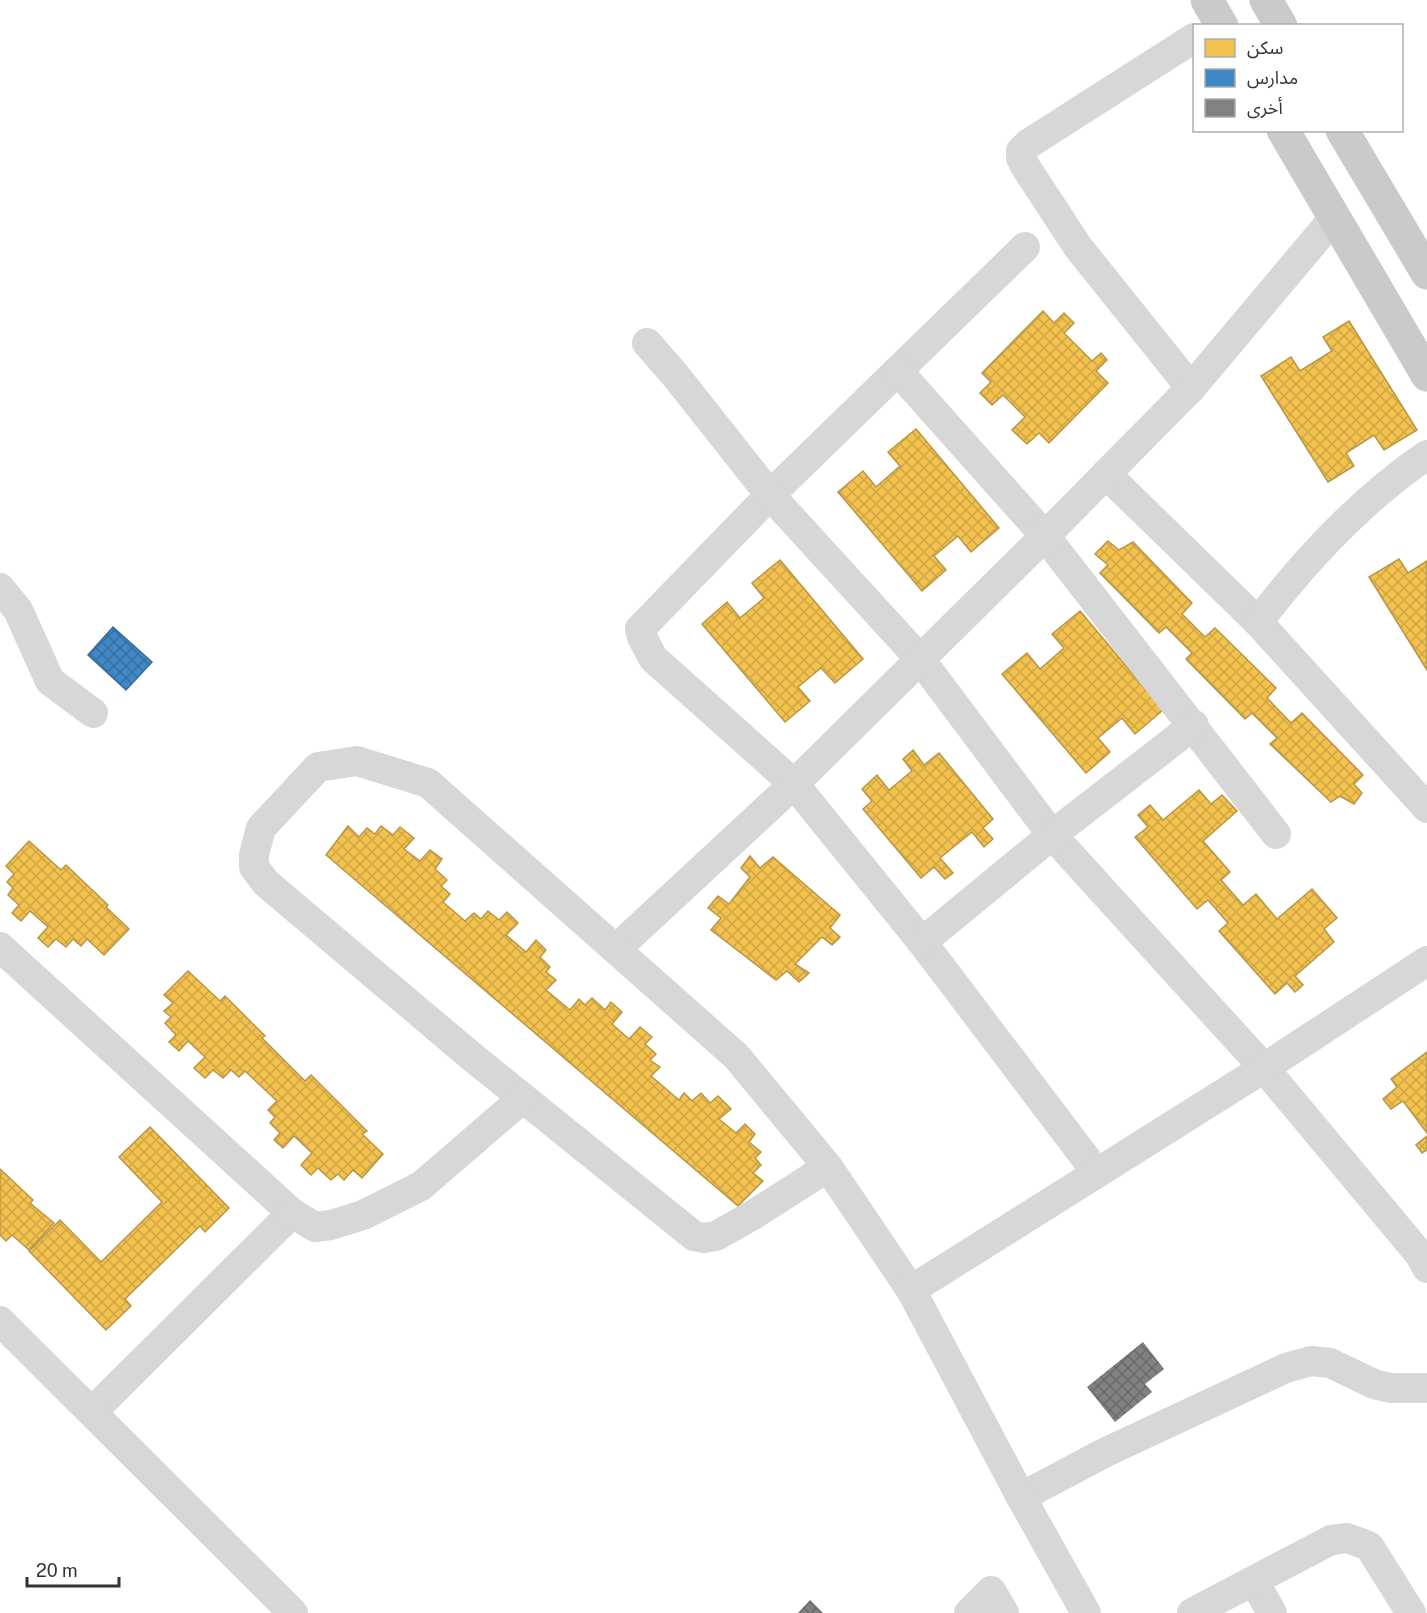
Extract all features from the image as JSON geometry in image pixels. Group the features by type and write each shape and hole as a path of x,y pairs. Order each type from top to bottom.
{"main road":[{"path":"1266,0 1280,24"},
{"path":"1284,132 1427,375"},
{"path":"1343,132 1427,273"}],"street":[{"path":"1191,388 1078,246 1025,166 1021,158 1021,151 1028,144 1193,35"},
{"path":"616,949 794,784 1191,388 1334,218"},
{"path":"1026,246 771,495 640,629 645,645 653,658 794,784 922,942 1097,1173"},
{"path":"647,344 675,375 771,495 920,659 1052,835 1263,1068 1425,1258"},
{"path":"898,371 1045,536 1194,725 1276,834"},
{"path":"1258,622 1286,585 1350,517 1427,455"},
{"path":"1106,474 1258,622 1427,808"},
{"path":"0,588 18,610 50,681 93,713"},
{"path":"922,942 1052,835 1194,725"},
{"path":"828,1167 716,1236 704,1238 693,1236 523,1098 266,883 254,867 254,855 261,828 318,767 357,761 428,783 736,1056 828,1167 911,1290 1020,1497 1086,1613"},
{"path":"0,947 292,1213 315,1227 331,1226 363,1215 421,1186 523,1098"},
{"path":"911,1290 1263,1068 1427,961"},
{"path":"92,1412 292,1213"},
{"path":"0,1321 293,1613"},
{"path":"1020,1497 1104,1453 1286,1368 1311,1361 1330,1363 1374,1384 1390,1388 1427,1388"},
{"path":"1192,1613 1331,1540 1347,1538 1370,1546 1411,1613"},
{"path":"1254,1581 1272,1613"},
{"path":"969,1613 991,1591 1004,1613"}],"building: سكن":[{"path":"1043,311 1054,323 1064,313 1074,323 1064,333 1092,361 1101,353 1107,360 1096,371 1108,383 1049,443 1039,433 1027,444 1012,430 1025,417 1003,395 992,405 980,393 991,382 982,373"},
{"path":"1349,321 1417,430 1384,450 1374,435 1346,453 1354,466 1328,482 1261,376 1291,357 1300,371 1332,351 1323,337"},
{"path":"916,429 999,528 971,552 958,536 934,556 946,570 922,591 838,492 863,471 876,487 900,466 888,452"},
{"path":"1108,541 1119,550 1133,542 1192,603 1182,614 1205,637 1215,628 1276,688 1267,698 1291,723 1302,713 1363,775 1354,784 1362,793 1354,804 1340,796 1331,802 1270,744 1277,738 1252,713 1245,719 1186,659 1192,653 1166,627 1159,633 1100,573 1108,565 1095,554"},
{"path":"1399,559 1408,573 1427,561 1427,670 1369,577"},
{"path":"780,560 863,659 835,683 821,668 798,687 810,701 785,722 702,624 727,602 740,618 764,598 752,583"},
{"path":"1080,611 1163,710 1135,734 1122,718 1098,738 1110,752 1086,773 1002,674 1027,653 1040,669 1064,648 1052,634"},
{"path":"913,750 924,765 939,753 993,819 983,828 993,839 984,847 972,832 940,858 953,873 945,879 934,867 921,878 863,809 872,801 862,789 877,775 889,790 912,771 903,759"},
{"path":"1199,790 1211,804 1222,795 1237,811 1203,841 1230,872 1221,880 1243,905 1256,894 1277,919 1312,889 1337,918 1324,929 1334,942 1295,976 1303,985 1295,992 1287,983 1275,994 1219,931 1228,923 1208,900 1197,909 1135,837 1148,827 1138,815 1150,805 1163,820"},
{"path":"348,826 359,837 367,828 375,834 381,826 393,835 400,827 414,838 404,849 420,861 430,850 442,859 435,869 447,880 441,886 450,894 443,902 465,921 474,913 481,919 488,911 499,920 507,912 518,923 506,935 526,952 536,940 546,950 540,957 550,967 546,972 556,980 546,990 570,1010 579,999 585,1005 592,998 605,1010 611,1002 622,1012 612,1024 629,1039 640,1027 652,1037 645,1044 656,1054 650,1060 660,1067 651,1076 679,1100 684,1093 692,1101 701,1093 710,1103 718,1096 731,1109 719,1119 736,1133 745,1124 755,1134 749,1142 761,1152 755,1158 761,1165 753,1173 763,1181 738,1206 326,855"},
{"path":"29,841 61,870 66,865 108,905 106,907 129,929 104,955 87,939 81,946 73,939 66,947 56,939 48,947 38,938 48,927 30,911 21,921 12,913 19,905 8,895 13,888 7,882 14,874 6,866"},
{"path":"750,856 760,868 773,857 840,915 830,928 840,937 832,945 822,937 795,964 809,973 799,982 787,971 776,980 711,930 721,918 708,908 718,896 729,904 750,877 741,868"},
{"path":"188,971 220,1001 225,996 265,1036 262,1038 305,1081 311,1075 367,1131 362,1134 383,1154 362,1178 353,1170 344,1180 338,1174 331,1180 318,1168 311,1175 301,1165 312,1153 294,1136 283,1148 274,1140 280,1133 270,1123 275,1117 268,1110 277,1101 245,1071 239,1077 231,1070 223,1078 213,1070 205,1078 194,1068 205,1057 188,1041 179,1051 169,1042 176,1035 165,1023 171,1017 164,1011 173,1003 164,995"},
{"path":"1427,1052 1427,1133 1403,1101 1391,1109 1383,1099 1397,1087 1391,1079"},
{"path":"150,1127 229,1208 205,1232 200,1226 125,1299 131,1306 106,1330 29,1251 60,1220 101,1262 162,1202 119,1157"},
{"path":"1427,1136 1427,1150 1422,1153 1416,1145"},
{"path":"0,1169 33,1200 30,1203 54,1223 29,1250 12,1235 6,1241 0,1235"}],"building: مدارس":[{"path":"113,627 152,662 126,690 88,655"}],"building: أخرى":[{"path":"1143,1342 1164,1369 1145,1384 1152,1392 1115,1422 1087,1387"},
{"path":"810,1600 823,1613 798,1613"}]}
